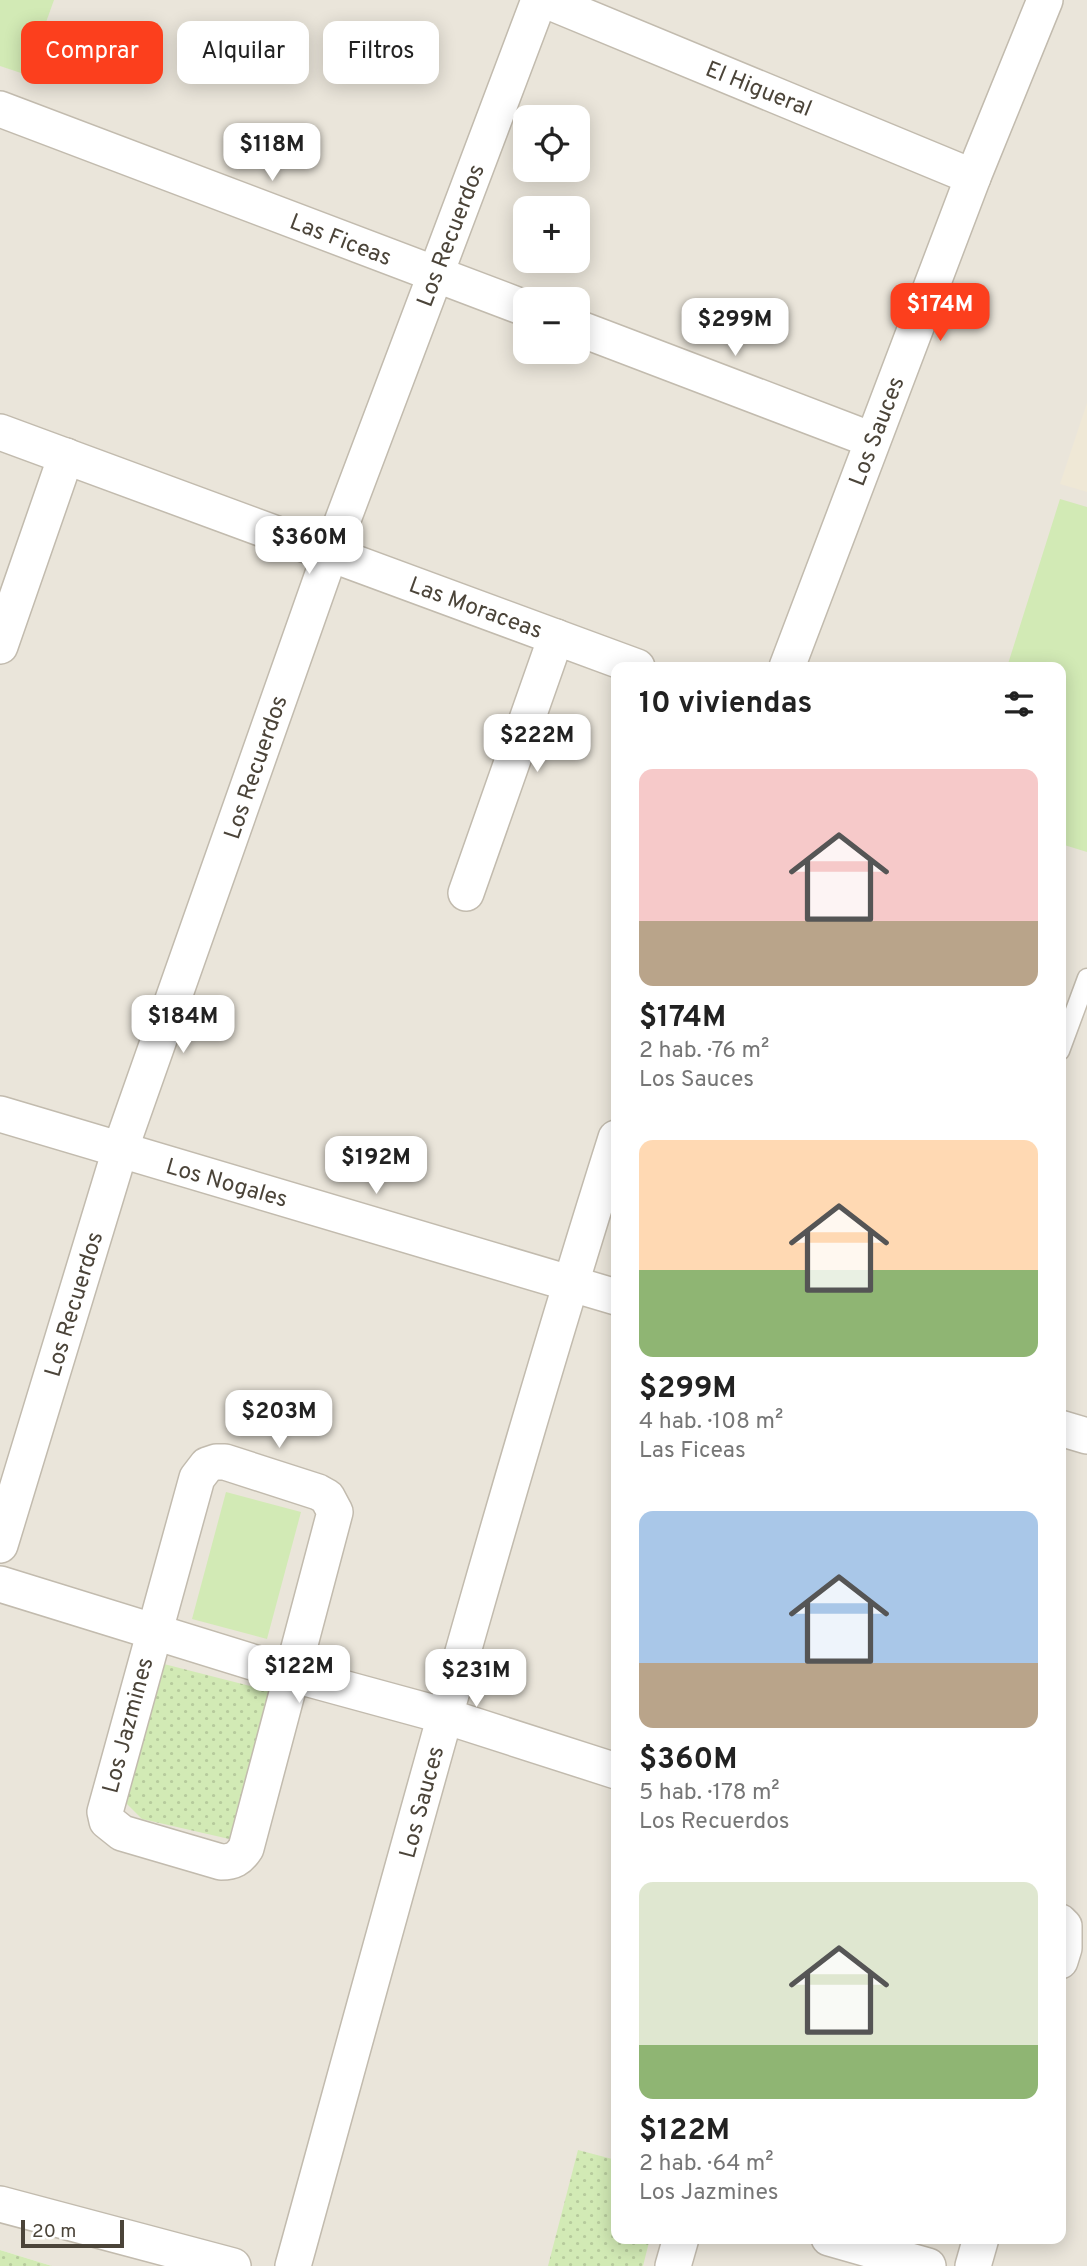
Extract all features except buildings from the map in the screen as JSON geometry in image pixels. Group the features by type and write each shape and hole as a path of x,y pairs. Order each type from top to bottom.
{"street":[{"name":"Los Recuerdos","path":"0,1545 120,1150 330,554 539,0"},
{"name":"El Higueral","path":"545,0 973,177"},
{"name":"Los Sauces","path":"789,662 973,177 1045,0"},
{"name":"Las Ficeas","path":"0,109 513,303"},
{"path":"590,333 872,440"},
{"name":"Las Moraceas","path":"0,432 624,662"},
{"path":"0,646 66,456"},
{"path":"466,894 556,637"},
{"name":"Los Nogales","path":"0,1114 611,1295"},
{"name":"Los Sauces","path":"293,2266 445,1716 570,1283 611,1154"},
{"path":"1066,1431 1087,1436"},
{"name":"Los Jazmines","path":"225,1462 318,1492 327,1497 335,1512 291,1674 246,1848 241,1856 228,1862 220,1862 122,1833 107,1821 106,1802 153,1633 197,1478 207,1465 225,1462"},
{"name":"Los Jazmines","path":"0,1584 291,1674 445,1716 611,1769"},
{"path":"0,2204 233,2266"},
{"path":"673,2266 679,2244"},
{"path":"850,2244 928,2266"},
{"path":"973,2266 979,2244"}],"lane":[{"path":"1066,1035 1087,978"}],"shaded area":[{"path":"0,0 1087,0 1087,2266 52,2266 0,2250"},
{"path":"1087,403 1087,492 1060,484"}],"green space":[{"path":"0,0 54,0 46,21 21,21 21,73 0,66"},
{"path":"1060,499 1087,507 1087,852 1066,846 1066,662 1009,662"},
{"path":"226,1492 301,1512 267,1639 192,1619"},
{"path":"160,1663 278,1693 238,1841 142,1819 123,1800"},
{"path":"578,2150 611,2159 611,2244 648,2244 643,2266 548,2266"},
{"path":"0,2250 52,2266 0,2266"}]}
